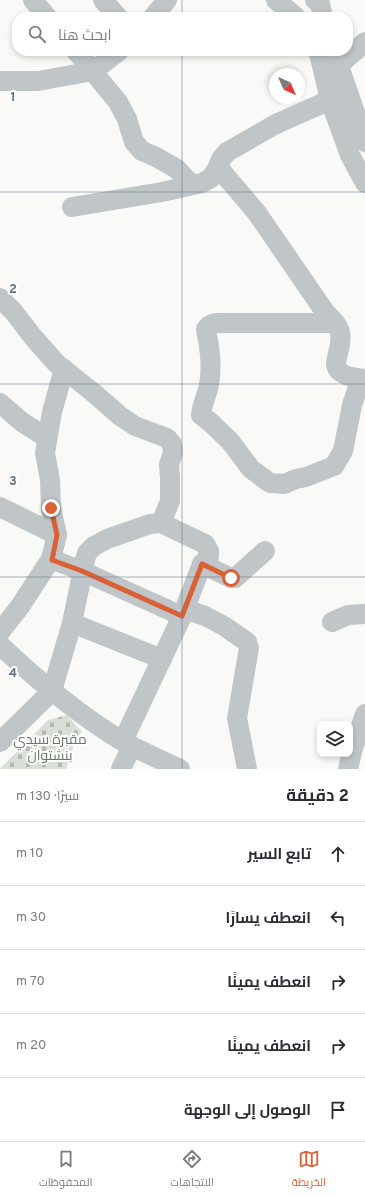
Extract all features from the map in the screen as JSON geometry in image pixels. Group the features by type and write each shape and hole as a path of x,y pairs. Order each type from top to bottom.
{"street":[{"path":"33,0 43,12"},
{"path":"102,0 113,12"},
{"path":"157,12 167,0"},
{"path":"276,0 290,12"},
{"path":"353,49 365,42"},
{"path":"80,56 118,102 127,119 134,142 142,150 177,169 192,185"},
{"path":"0,81 38,80 93,71 112,56"},
{"path":"320,56 330,100 350,155 365,183"},
{"path":"336,59 365,142"},
{"path":"72,207 202,183 211,178 221,159 227,152 276,124 330,100"},
{"path":"218,167 257,213 325,312 335,323 341,334 336,364 338,370 354,378 363,379 352,405 344,451 334,466 284,484 270,483 251,469 230,441 201,415 209,385 211,365 206,329 208,325 213,323 335,323"},
{"path":"0,298 13,311 56,363 120,416 135,426 167,438 172,444 173,453 168,464 170,478 170,501 161,524"},
{"path":"0,632 21,605 52,560 57,535 51,508 50,480 45,453 52,412 64,369"},
{"path":"0,403 22,422 47,438"},
{"path":"0,507 57,535"},
{"path":"0,742 52,691 72,623 87,553 94,546 132,529 150,524 161,524 205,544 209,551 209,557 202,564 128,743 120,769"},
{"path":"202,564 231,578 235,578 265,551"},
{"path":"52,560 183,613 205,616 224,626 247,642 248,648 238,718 247,769"},
{"path":"332,622 348,615 365,614"},
{"path":"72,623 162,660"},
{"path":"4,656 89,718 128,743 180,769"},
{"path":"348,769 353,748 365,714"}],"green space":[{"name":"مقبرة سيدي بنشتوان","path":"67,715 82,732 76,738 66,769 0,769 48,720"}],"route":[{"path":"51,508 57,535 52,560 82,571 182,616 202,564 231,578"}]}
